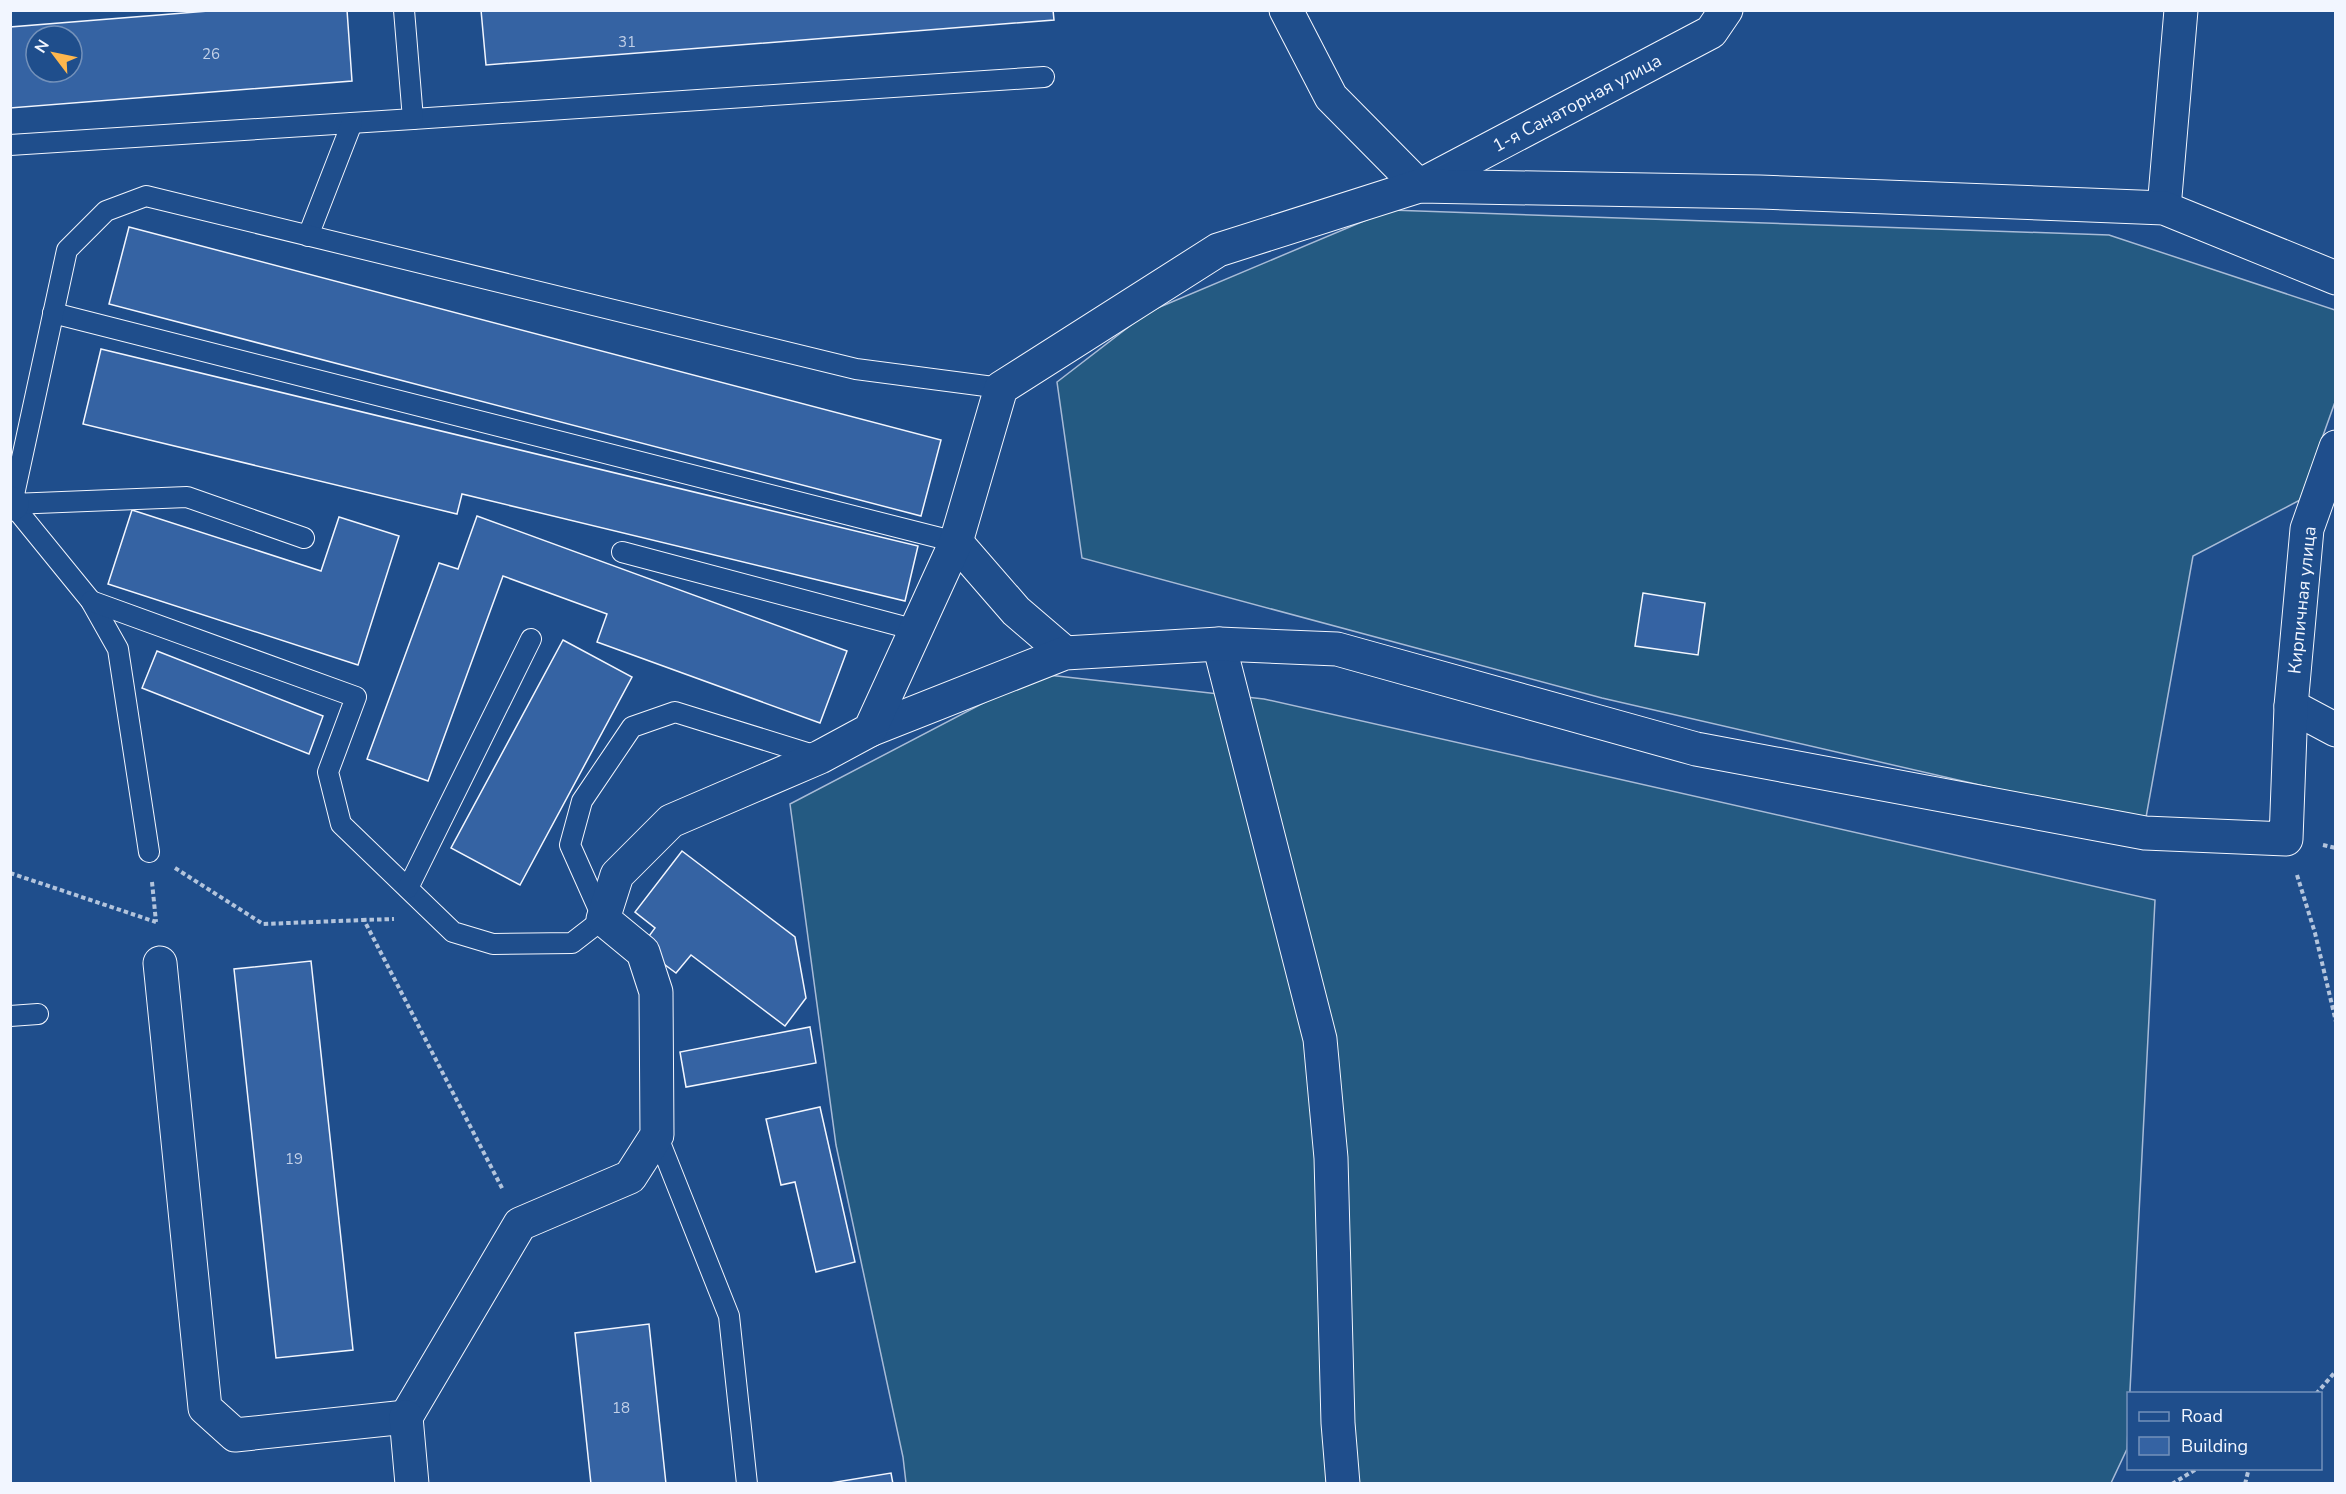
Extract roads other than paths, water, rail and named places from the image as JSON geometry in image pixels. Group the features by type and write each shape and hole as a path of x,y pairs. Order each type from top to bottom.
{"street":[{"path":"1286,10 1331,97 1419,186"},
{"name":"1-я Санаторная улица","path":"1419,186 1712,32 1726,10"},
{"path":"2164,208 2181,10"},
{"path":"870,730 956,542 1002,388 1218,250 1419,186 1760,192 2164,208 2336,278"},
{"name":"Кирпичная улица","path":"1219,644 1337,649 1696,749 2145,833 2286,839 2291,706 2307,529 2336,447"},
{"path":"956,542 1016,611 1065,653"},
{"path":"412,1484 406,1417 520,1224 630,1177 657,1135 656,992 644,952 603,919 618,875 671,821 820,757 870,730 1065,653 1219,644 1320,1039 1331,1158 1338,1423 1343,1484"},
{"path":"2291,706 2336,730"},
{"path":"160,963 205,1408 235,1435 406,1417"}],"lane":[{"path":"404,10 413,119"},
{"path":"10,145 1044,77"},
{"path":"308,236 352,123"},
{"path":"11,504 67,250 106,212 146,196 856,369 1002,388"},
{"path":"53,313 956,542"},
{"path":"11,504 187,496 304,538"},
{"path":"11,504 91,601 118,650 149,852"},
{"path":"622,552 916,630"},
{"path":"91,601 356,697 328,772 341,824 453,932 493,944 572,943 603,919 570,845 582,801 632,727 675,712 820,757"},
{"path":"408,888 531,639"},
{"path":"10,1016 38,1014"},
{"path":"657,1135 729,1316 747,1484"}]}
